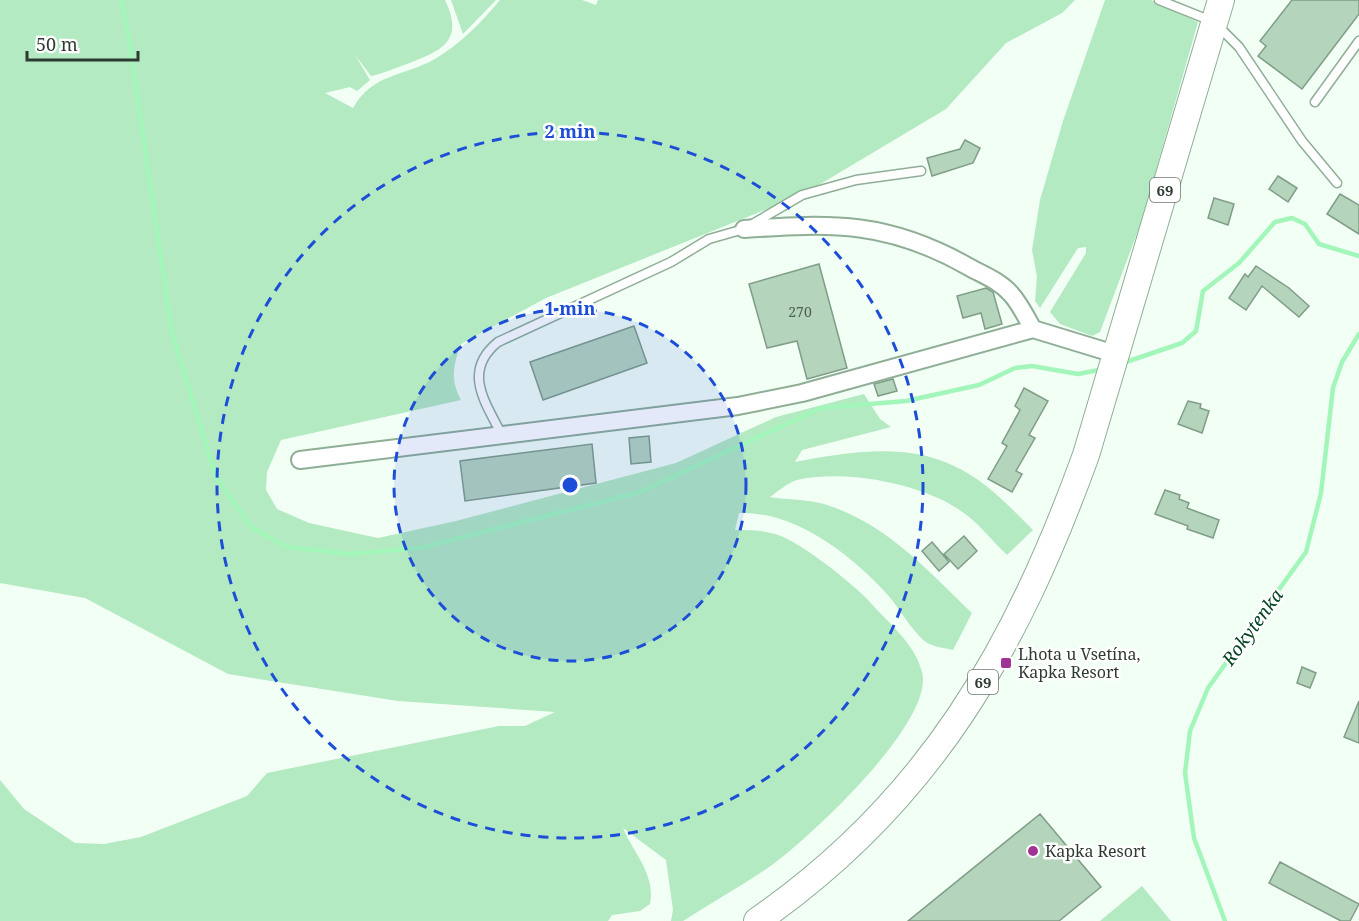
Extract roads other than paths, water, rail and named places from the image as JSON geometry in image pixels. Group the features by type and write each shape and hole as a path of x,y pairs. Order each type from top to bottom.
{"main road":[{"name":"69","path":"757,921 838,857 889,807 944,740 984,681 1013,630 1060,527 1086,455 1218,11"}],"street":[{"path":"744,229 838,225 876,230 934,247 998,282 1011,294 1033,329 1113,363"},
{"path":"300,460 738,406 802,393 1033,329"}],"lane":[{"path":"1159,0 1218,11 1239,48 1302,141 1337,183"},
{"path":"1315,102 1359,41"},
{"path":"502,435 486,404 479,384 480,362 487,351 525,329 671,262 709,239 744,229 817,190 856,180 921,171"}],"waterway":[{"path":"121,0 128,33 172,333 216,477 251,527 287,547 350,554 420,548 640,492 821,408 906,401 979,385 1015,368 1032,366 1078,374 1104,369"},
{"path":"1123,363 1182,343 1196,331 1203,291 1239,263 1275,222 1292,218 1305,224 1319,244 1359,256"},
{"name":"Rokytenka","path":"1225,921 1194,838 1185,773 1190,731 1208,688 1306,552 1321,493 1333,388 1342,362 1359,334"}],"place":[{"name":"Lhota u Vsetína, Kapka Resort","path":"1006,663"},
{"name":"Kapka Resort","path":"1033,851"}]}
